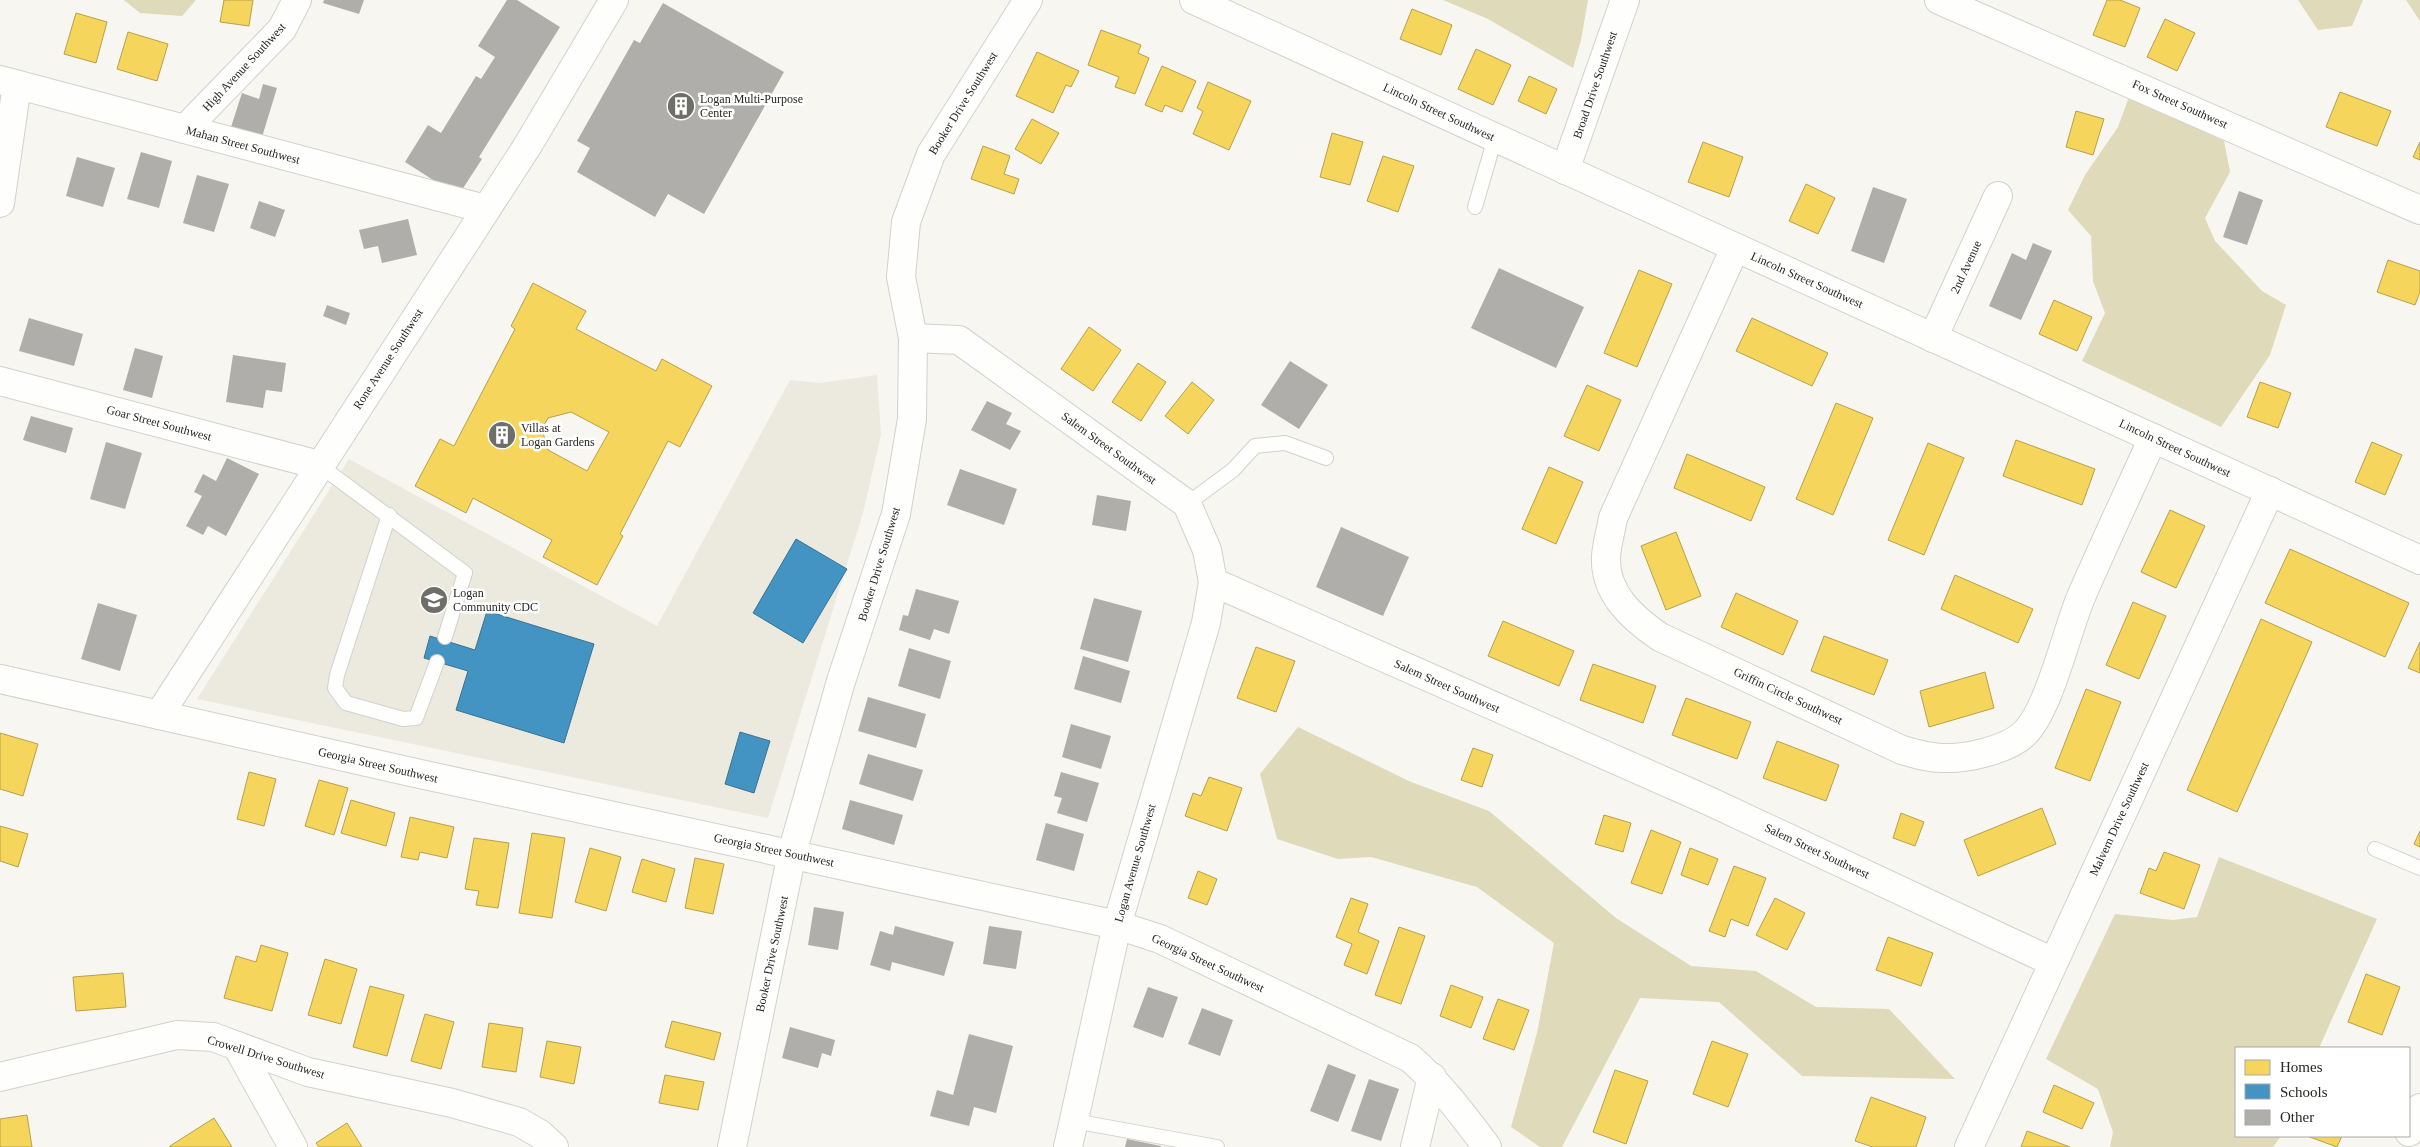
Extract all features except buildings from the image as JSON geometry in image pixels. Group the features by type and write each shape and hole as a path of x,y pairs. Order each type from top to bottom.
{"street":[{"name":"High Avenue Southwest","path":"185,129 282,29 297,0"},
{"name":"Rone Avenue Southwest","path":"159,715 319,465 528,145 614,0"},
{"name":"Booker Drive Southwest","path":"732,1147 792,854 841,681 896,514 912,419 914,338 901,277 906,222 931,154 1028,0"},
{"name":"Lincoln Street Southwest","path":"1194,0 2420,560"},
{"name":"Broad Drive Southwest","path":"1565,170 1625,0"},
{"name":"Fox Street Southwest","path":"1939,0 2420,210"},
{"name":"Mahan Street Southwest","path":"9,82 485,210"},
{"path":"0,203 9,82"},
{"name":"2nd Avenue","path":"1933,338 1998,196"},
{"name":"Griffin Circle Southwest","path":"1735,248 1613,518 1606,558 1609,578 1620,604 1638,622 1660,637 1902,750 1922,756 1944,758 1981,753 2006,746 2024,734 2040,712 2081,598 2153,438"},
{"name":"Salem Street Southwest","path":"914,338 959,340 1187,504"},
{"name":"Goar Street Southwest","path":"0,381 319,465"},
{"name":"Malvern Drive Southwest","path":"1969,1147 2270,491"},
{"path":"1187,504 1207,550 1213,582"},
{"name":"Salem Street Southwest","path":"1213,582 1709,801 2053,962"},
{"name":"Logan Avenue Southwest","path":"1068,1147 1117,924 1206,623 1213,582"},
{"name":"Georgia Street Southwest","path":"0,679 411,772 1117,924 1160,939 1410,1058 1432,1077 1455,1103 1487,1147"},
{"name":"Crowell Drive Southwest","path":"0,1077 177,1034 213,1038 308,1072 452,1103 519,1122 540,1134 554,1147"},
{"path":"237,1046 293,1147"},
{"path":"1415,1147 1432,1077"},
{"path":"2410,1130 2420,1108"}],"lane":[{"path":"1475,207 1495,138"},
{"path":"1187,504 1233,470 1255,446 1285,443 1326,458"},
{"path":"319,465 465,573 445,637"},
{"path":"389,515 337,676 335,688 346,703 403,718 416,718 437,662"},
{"path":"2375,849 2420,868"},
{"path":"1074,1121 1217,1147"}],"shaded area":[{"path":"124,0 196,0 182,16 140,13"},
{"path":"1443,0 1588,0 1581,40 1573,68 1488,19"},
{"path":"2298,0 2363,0 2352,26 2318,30"},
{"path":"2406,0 2420,0 2420,21"},
{"path":"2129,97 2224,141 2230,172 2205,218 2215,241 2262,291 2286,305 2270,355 2221,427 2082,361 2105,313 2093,281 2091,236 2068,210 2085,175 2118,127"},
{"name":"Logan Community CDC","path":"877,375 881,435 863,513 768,818 197,699 349,459 657,626 790,380 819,383"},
{"path":"1298,727 1411,782 1489,811 1616,918 1691,966 1756,971 1816,1007 1889,1009 1955,1079 1802,1076 1719,1002 1640,998 1562,1147 1540,1147 1511,1127 1537,1033 1554,943 1477,887 1371,857 1338,859 1277,839 1260,774"},
{"path":"2219,857 2377,919 2319,1047 2235,1047 2235,1137 2280,1137 2273,1147 2110,1147 2113,1132 2098,1089 2046,1059 2115,914 2173,920 2197,917"}],"place":[{"name":"Logan Multi-Purpose Center","path":"681,106"},
{"name":"Villas at Logan Gardens","path":"502,435"},
{"name":"Logan Community CDC","path":"434,600"}]}
